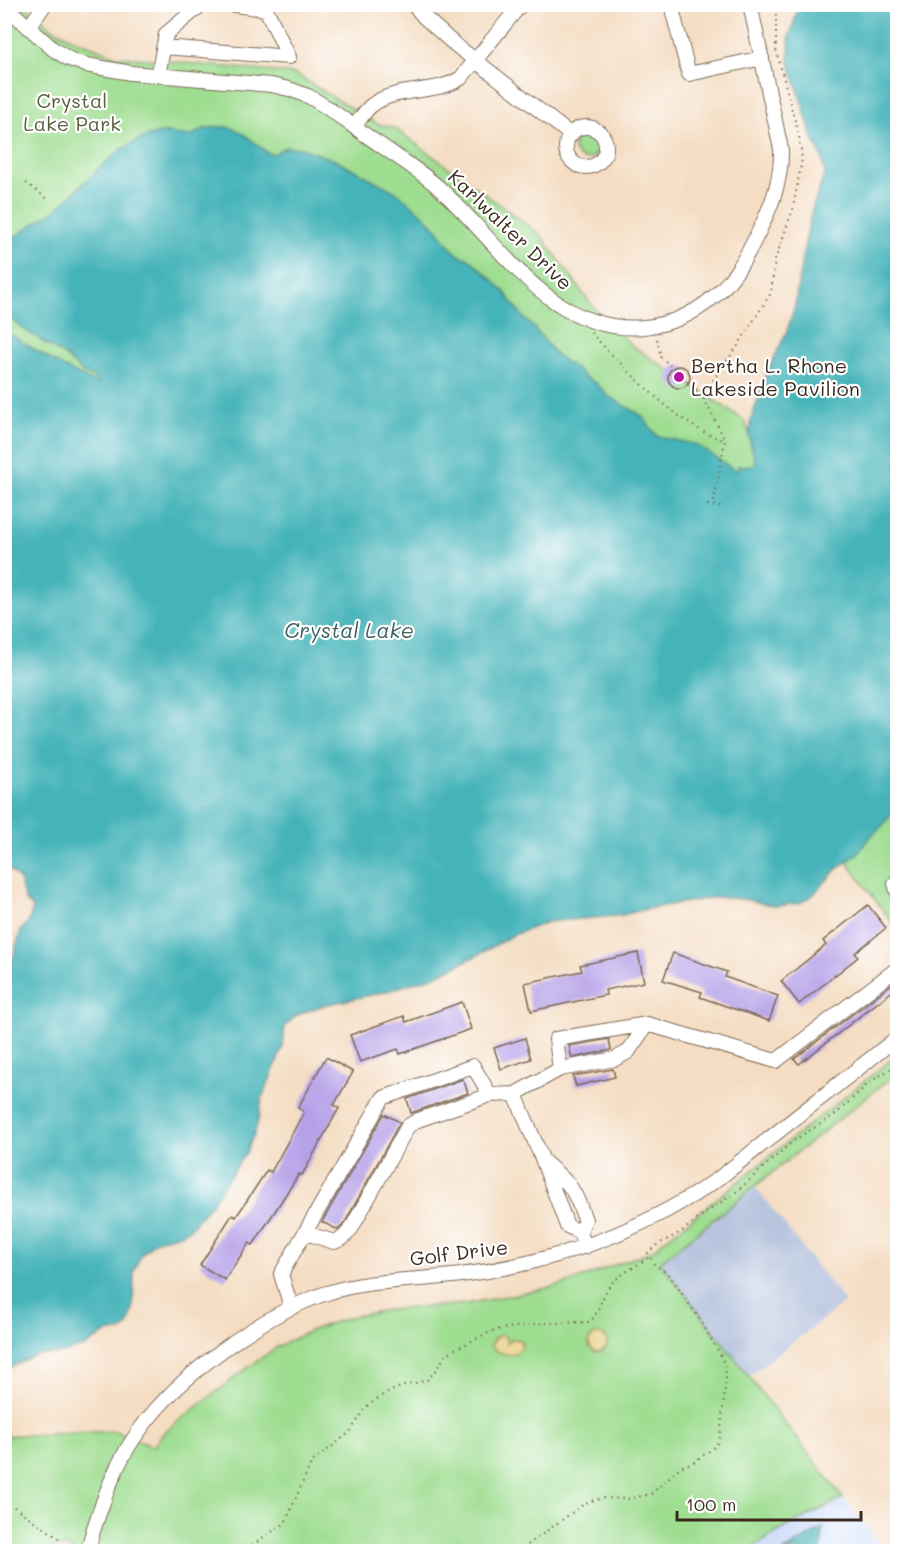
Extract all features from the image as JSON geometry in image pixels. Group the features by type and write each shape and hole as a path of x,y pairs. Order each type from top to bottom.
{"street":[{"path":"28,27 45,4"},
{"path":"158,75 166,34 202,4"},
{"path":"164,47 289,57 266,9 227,4"},
{"path":"413,4 438,31 571,135"},
{"path":"354,127 366,110 379,101 450,84 461,78 521,4"},
{"path":"677,4 673,13 689,74 762,58"},
{"name":"Karlwalter Drive","path":"4,5 53,49 78,63 113,71 255,83 289,89 317,101 431,181 534,285 554,302 576,315 599,323 623,327 654,326 687,315 705,304 726,285 743,262 772,206 781,171 781,149 750,4"},
{"path":"897,879 895,884 897,893"},
{"path":"560,1069 556,1039 647,1024 776,1061 894,971 897,972"},
{"path":"306,1233 334,1242 343,1238 351,1228 408,1126 418,1120 490,1095 515,1094 560,1069 615,1059 628,1052 647,1024"},
{"name":"Golf Drive","path":"88,1551 95,1523 110,1484 127,1449 150,1416 179,1387 226,1348 258,1326 291,1307 326,1294 352,1287 497,1270 536,1262 585,1247 655,1217 709,1185 897,1038"},
{"path":"291,1307 281,1275 383,1098 473,1065 490,1095"},
{"path":"515,1094 567,1226 580,1232"},
{"path":"543,1161 571,1185 577,1197 585,1220 580,1232 585,1247"}],"path":[{"path":"27,183 49,200"},
{"path":"654,326 661,357 702,394 725,440 714,506"},
{"path":"590,332 627,370 684,420 713,438 725,440"},
{"path":"707,504 721,507"},
{"path":"649,1257 648,1253 655,1246 681,1232 735,1193 793,1141 836,1114 868,1083 886,1074 897,1064"},
{"path":"242,1551 285,1522 311,1463 351,1432 366,1407 381,1396 400,1387 427,1380 445,1356 494,1330 544,1323 590,1322 598,1313 604,1294 612,1282 649,1257"},
{"path":"518,1551 580,1506 591,1501 604,1498 628,1499 651,1494 680,1467 694,1462 716,1446 720,1437 725,1367 698,1315 669,1275 649,1257"},
{"path":"4,1500 63,1542"}],"shaded area":[{"path":"755,1187 845,1302 749,1376 660,1262"},
{"path":"843,1498 885,1551 747,1552 786,1527"}],"green space":[{"name":"Crystal Lake Park","path":"5,5 23,5 52,28 116,56 295,74 377,124 394,128 540,234 590,303 632,346 744,420 764,473 736,481 119,386 5,544"},
{"path":"586,135 594,139 598,147 594,155 586,159 578,155 574,147 578,139"},
{"path":"897,807 897,929 847,862"},
{"path":"897,1055 897,1073 660,1262 843,1498 786,1527 747,1551 75,1552 67,1547 5,1551 4,1436 116,1431 153,1447 164,1432 246,1369 277,1347 312,1330 350,1317 388,1310 466,1304 548,1288 574,1281 651,1251"}],"sand":[{"path":"598,1334 604,1337 607,1343 604,1349 598,1352 592,1349 589,1343 592,1337"},
{"path":"500,1335 505,1337 507,1343 512,1339 520,1340 522,1346 512,1355 499,1352 491,1346 493,1340"}],"water":[{"name":"Crystal Lake","path":"799,5 897,5 897,807 857,854 838,868 813,895 800,903 776,906 717,897 617,916 547,922 511,936 433,977 380,993 324,1005 297,1015 285,1026 283,1047 263,1096 256,1129 247,1151 211,1204 191,1228 181,1234 156,1240 141,1255 134,1271 133,1310 128,1326 121,1331 106,1333 84,1347 59,1354 37,1354 5,1370 5,984 21,930 29,921 33,908 25,900 19,879 4,864 5,331 61,366 99,383 5,314 3,267 7,247 19,234 55,210 116,153 145,137 164,133 189,136 204,129 225,127 240,131 268,153 274,154 285,147 302,148 340,162 398,193 426,217 450,247 459,255 471,260 503,290 556,355 584,377 596,383 608,396 641,415 657,436 697,445 736,471 738,466 753,465 755,462 749,437 750,423 767,373 787,331 795,305 811,213 825,173 789,61 789,38"},
{"path":"823,1528 821,1551 784,1551"}],"building":[{"name":"Bertha L. Rhone Lakeside Pavilion","path":"679,366 687,369 690,377 687,385 679,388 671,385 668,377 671,369"},
{"path":"868,905 886,928 855,953 858,957 799,1004 781,981 826,945 823,941"},
{"path":"638,953 644,982 605,990 606,995 531,1011 525,983 582,971 580,965"},
{"path":"673,953 727,972 725,977 778,996 769,1021 700,997 702,992 663,980"},
{"path":"892,984 895,989 799,1064 794,1059"},
{"path":"462,1002 471,1029 400,1054 398,1049 360,1062 350,1035 404,1016 406,1022"},
{"path":"525,1038 531,1059 501,1069 494,1048"},
{"path":"609,1039 611,1050 572,1058 569,1046"},
{"path":"326,1057 353,1072 334,1105 339,1108 302,1175 299,1174 253,1245 249,1243 225,1280 200,1265 232,1215 236,1217 267,1170 271,1172 304,1112 298,1108"},
{"path":"613,1069 615,1077 576,1086 573,1076"},
{"path":"463,1079 468,1093 411,1113 407,1099"},
{"path":"384,1114 400,1122 344,1224 338,1230 322,1222"}],"place":[{"name":"Bertha L. Rhone Lakeside Pavilion","path":"679,377"}]}
